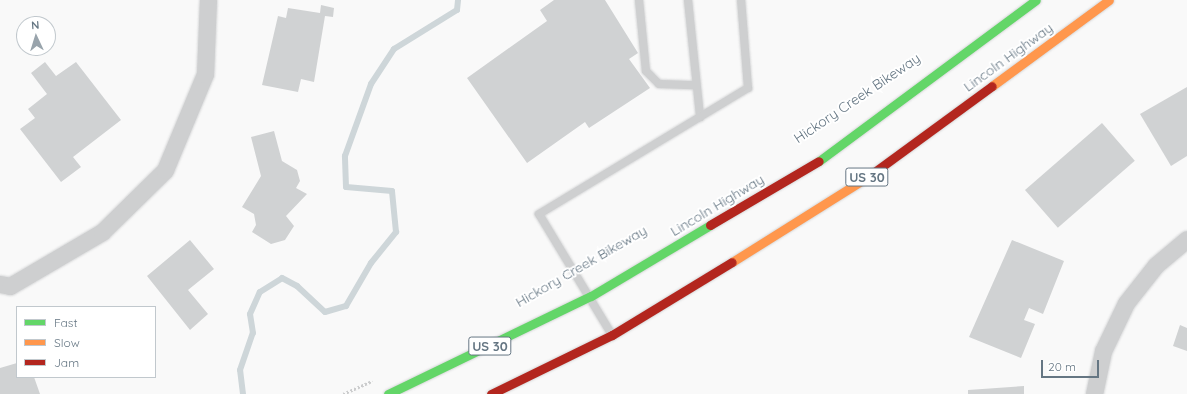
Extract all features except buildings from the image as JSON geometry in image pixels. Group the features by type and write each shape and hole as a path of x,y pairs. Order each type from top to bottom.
{"main road":[{"name":"Lincoln Highway","path":"388,394 591,296 835,151 1036,0"},
{"name":"Lincoln Highway","path":"491,394 612,335 857,185 1109,0"}],"street":[{"path":"0,284 10,286 102,232 165,170 205,74 208,0"},
{"path":"1094,394 1104,351 1126,303 1156,265 1187,239"}],"lane":[{"path":"639,0 646,71 659,84 696,85"},
{"path":"688,0 700,117"},
{"path":"612,335 591,296 539,214 748,88 740,0"}],"path":[{"path":"343,394 379,378"}],"waterway":[{"path":"243,394 240,370 253,333 250,314 260,292 282,278 297,286 325,312 346,306 371,263 396,232 392,191 346,187 345,156 371,84 394,49 457,10 458,0"}],"traffic: fast":[{"path":"819,161 1036,0"},
{"path":"388,394 591,296 710,225"}],"traffic: slow":[{"path":"992,86 1109,0"},
{"path":"732,262 869,176"}],"traffic: jam":[{"path":"869,176 992,86"},
{"path":"710,225 819,161"},
{"path":"491,394 612,335 732,262"}]}
